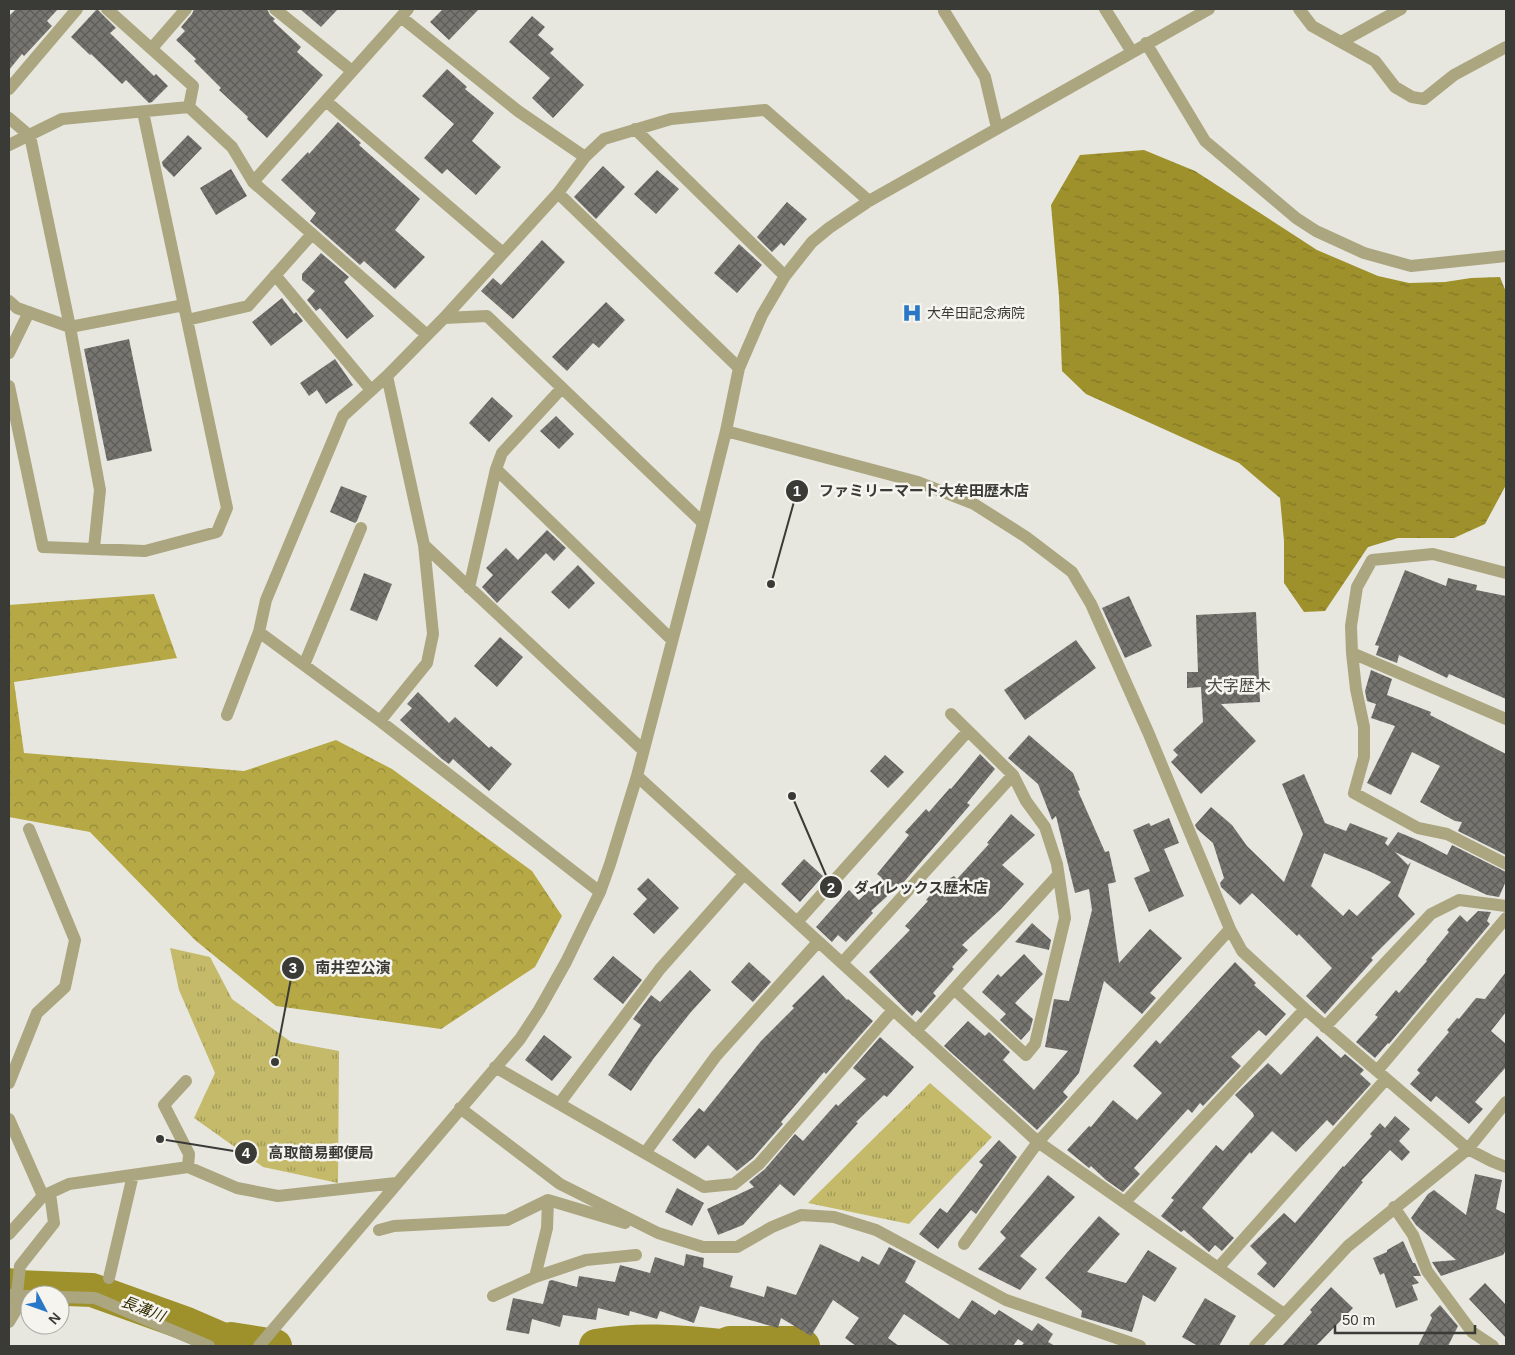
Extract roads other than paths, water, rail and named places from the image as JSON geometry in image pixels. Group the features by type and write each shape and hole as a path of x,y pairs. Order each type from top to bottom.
{"street":[{"path":"9,89 76,9"},
{"path":"107,9 192,86 189,108"},
{"path":"152,48 186,9"},
{"path":"275,9 352,71"},
{"path":"943,9 986,77 997,128"},
{"path":"1106,9 1132,52"},
{"path":"259,1346 396,1183 520,1040 566,962 600,892 637,776 703,523 739,368 762,315 785,276 812,242 869,201 1209,9"},
{"path":"1299,9 1312,26 1375,60 1395,87 1412,97 1424,99 1454,75 1506,47"},
{"path":"1341,42 1401,9"},
{"path":"253,182 405,13 518,111 585,157"},
{"path":"1146,43 1205,141 1296,218 1316,231 1364,253 1411,266 1506,256"},
{"path":"326,101 503,253"},
{"path":"9,145 62,119 189,108 232,148 253,182 427,335"},
{"path":"227,715 259,632 266,600 343,416 387,376 444,318 558,193 585,157 604,139 670,119 765,110 869,201"},
{"path":"9,386 43,547 145,551 217,532 227,508 143,112"},
{"path":"9,118 30,136 70,327 100,490 94,548"},
{"path":"635,129 785,276"},
{"path":"558,193 739,368"},
{"path":"187,320 248,306 312,234"},
{"path":"276,275 371,390"},
{"path":"9,301 16,308 70,327 184,305"},
{"path":"9,353 29,312"},
{"path":"444,318 487,316 703,523"},
{"path":"380,721 427,663 433,634 424,545 387,376"},
{"path":"469,588 496,469 502,453 562,388"},
{"path":"726,430 918,482 974,504 1026,537 1072,572 1091,604 1148,732 1230,929 1242,951 1305,1009 1468,1149 1506,1167"},
{"path":"496,469 672,640"},
{"path":"304,665 361,528"},
{"path":"424,545 643,750"},
{"path":"1506,573 1433,554 1372,560 1358,587 1351,626 1356,689 1364,727 1364,757 1354,793 1418,828 1447,834 1506,864"},
{"path":"259,632 380,721 600,892"},
{"path":"1352,653 1506,719"},
{"path":"951,714 1013,775 1026,801 1045,827 1057,864 1065,918 1035,1044 1026,1054 954,989"},
{"path":"796,922 968,731"},
{"path":"842,963 1013,775"},
{"path":"637,776 1038,1142 1284,1314"},
{"path":"9,1083 37,1013 65,986 74,940 29,829"},
{"path":"559,1104 660,970 744,874"},
{"path":"916,1030 1058,875"},
{"path":"1218,1268 1382,1075 1506,907 1459,900 1431,914 1325,1026"},
{"path":"964,1244 1038,1142 1230,929"},
{"path":"645,1153 716,1056 818,942"},
{"path":"1125,1202 1305,1009"},
{"path":"495,1067 704,1187 734,1184 759,1164 893,1010"},
{"path":"186,1081 164,1105 189,1154 188,1166"},
{"path":"1255,1346 1348,1246 1468,1149 1506,1103"},
{"path":"460,1108 560,1184 658,1234"},
{"path":"9,1119 47,1195 54,1223 20,1266 13,1295 15,1312 9,1322"},
{"path":"9,1234 47,1195 69,1184 188,1166 238,1188 278,1196 396,1183"},
{"path":"109,1278 133,1175"},
{"path":"535,1277 547,1228 548,1200"},
{"path":"379,1230 394,1226 507,1220 548,1200 702,1247 737,1247 772,1227 801,1215 834,1217 876,1230 1006,1300 1140,1346"},
{"path":"1394,1208 1413,1235 1427,1271 1472,1332 1493,1346"},
{"path":"493,1296 535,1277 586,1260 636,1255"},
{"path":"70,1297 95,1298 209,1346"}],"water":[{"path":"1144,150 1195,171 1317,250 1378,276 1409,283 1500,277 1506,292 1506,485 1485,524 1454,538 1398,538 1368,547 1325,611 1304,612 1284,583 1284,541 1280,498 1239,463 1086,394 1062,371 1059,296 1051,205 1080,155"}],"waterway":[{"name":"長溝川","path":"9,1285 92,1290 187,1324 224,1340 231,1339 275,1346"},
{"name":"長溝川","path":"596,1346 644,1341 722,1346 730,1343 796,1343 803,1346"}],"place":[{"name":"大牟田記念病院","path":"912,313"},
{"name":"ファミリーマート大牟田歴木店","path":"771,584"},
{"name":"ダイレックス歴木店","path":"792,796"},
{"name":"南井空公演","path":"275,1062"},
{"name":"高取簡易郵便局","path":"160,1139"}],"district":[{"name":"大字歴木","path":"1239,685"}]}
